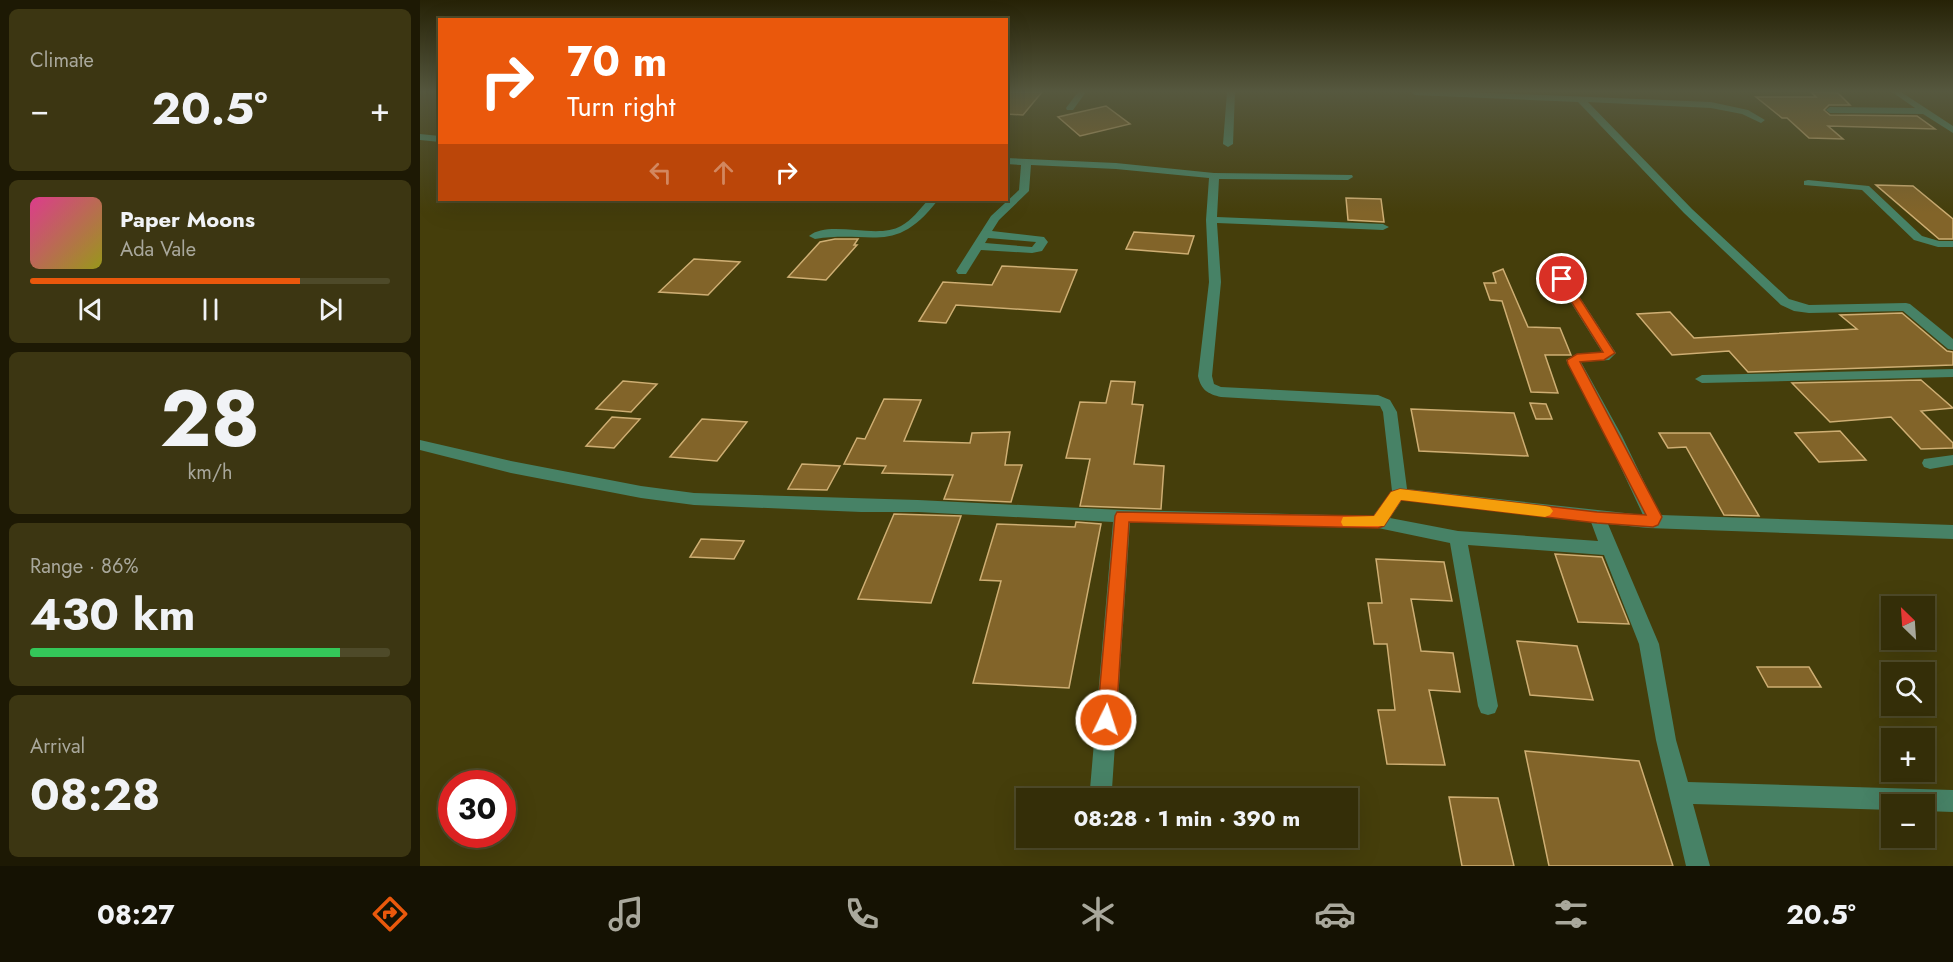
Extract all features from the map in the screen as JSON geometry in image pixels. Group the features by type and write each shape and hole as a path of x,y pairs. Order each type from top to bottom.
{"street":[{"path":"1228,144 1229,132"},
{"path":"1612,132 1672,195 1785,302 1798,308 1809,309 1906,307 1953,346"},
{"path":"420,137 438,139"},
{"path":"1008,160 1116,166 1214,176 1348,177"},
{"path":"963,271 995,218 1024,191 1026,161"},
{"path":"1214,176 1211,220 1215,282 1206,385 1211,390 1221,392 1378,400 1385,403 1390,412 1400,494"},
{"path":"1808,183 1865,188 1918,238 1938,244 1953,244"},
{"path":"815,236 835,232 878,234 898,232 915,219 932,201"},
{"path":"1211,220 1383,227"},
{"path":"978,246 1032,250 1038,249 1042,242 1040,239 985,234"},
{"path":"1562,279 1609,353 1604,357 1573,360 1655,517 1653,521"},
{"path":"1702,379 1953,373"},
{"path":"420,445 511,467 641,492 694,499 918,506 1122,516 1378,522 1458,538 1610,549"},
{"path":"1930,462 1953,460"},
{"path":"1378,522 1396,496 1400,494 1597,518 1953,532"},
{"path":"1101,788 1122,516"},
{"path":"1597,518 1649,644 1666,740 1698,866"},
{"path":"1458,538 1488,706"},
{"path":"1680,793 1953,801"}],"building":[{"path":"1076,132 1095,132 1080,136"},
{"path":"1803,132 1835,132 1843,139 1809,138"},
{"path":"1876,185 1913,186 1953,219 1953,239 1939,239"},
{"path":"1346,198 1381,199 1384,222 1348,220"},
{"path":"1134,232 1194,236 1188,254 1126,249"},
{"path":"835,239 858,239 854,245 857,245 826,280 788,277 820,242"},
{"path":"694,259 740,262 708,295 659,292"},
{"path":"1002,266 1077,270 1060,312 956,305 946,323 919,321 943,282 992,285"},
{"path":"1503,269 1528,327 1560,328 1571,355 1545,355 1558,393 1531,392 1502,301 1490,300 1484,283 1496,283 1493,273"},
{"path":"1670,312 1694,338 1857,329 1840,315 1902,313 1947,351 1953,352 1953,365 1748,372 1729,351 1672,355 1637,314"},
{"path":"1921,380 1953,408 1921,411 1953,443 1953,448 1921,449 1891,417 1830,422 1792,383"},
{"path":"623,381 657,384 631,412 596,409"},
{"path":"1111,381 1135,382 1132,404 1143,405 1134,464 1164,466 1161,509 1080,506 1090,459 1066,458 1080,402 1106,403"},
{"path":"884,399 921,400 904,441 970,443 972,433 1010,432 1005,465 1022,465 1011,502 944,499 953,475 882,473 886,466 844,464 857,438 865,439"},
{"path":"1530,403 1546,404 1552,419 1536,419"},
{"path":"1411,409 1514,413 1528,456 1419,451"},
{"path":"612,417 640,419 614,448 586,446"},
{"path":"702,419 747,422 717,461 670,457"},
{"path":"1840,431 1866,460 1819,462 1795,433"},
{"path":"1659,433 1710,433 1759,516 1724,515 1686,447 1668,448"},
{"path":"802,464 840,466 827,490 788,489"},
{"path":"894,514 961,516 931,603 858,599"},
{"path":"1076,522 1101,524 1069,688 973,683 1001,581 980,580 997,524 1075,527"},
{"path":"701,539 744,541 734,559 690,557"},
{"path":"1555,554 1602,557 1629,624 1578,622"},
{"path":"1376,559 1444,562 1452,601 1411,599 1421,651 1453,653 1460,692 1429,690 1445,765 1387,764 1378,710 1395,710 1387,644 1374,644 1368,603 1382,603"},
{"path":"1517,641 1577,646 1593,700 1530,695"},
{"path":"1757,667 1809,667 1821,687 1768,687"},
{"path":"1525,751 1639,761 1673,866 1549,866"},
{"path":"1449,797 1498,798 1514,866 1462,866"}],"slow traffic":[{"path":"1349,522 1378,522 1396,496 1400,494 1545,511"}],"route":[{"path":"1106,720 1122,516 1378,522 1396,496 1400,494 1597,518 1653,521 1655,517 1573,360 1604,357 1609,353 1562,279"}]}
